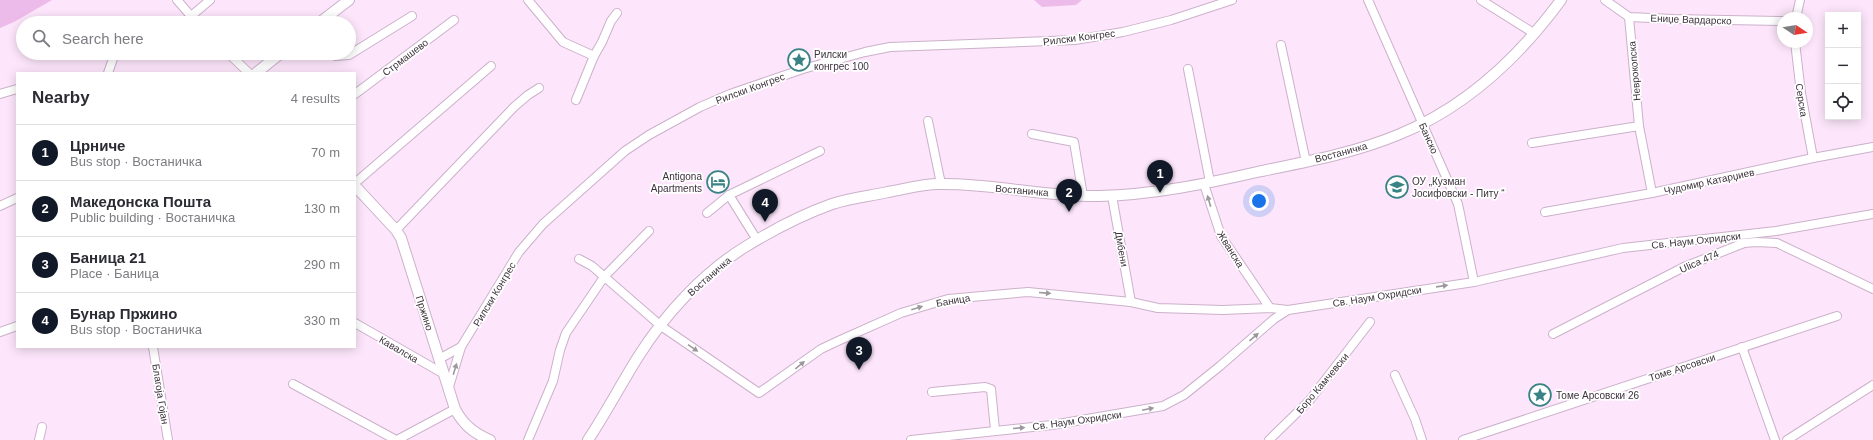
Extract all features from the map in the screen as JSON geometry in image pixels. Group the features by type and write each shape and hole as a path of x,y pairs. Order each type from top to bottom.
{"street":[{"path":"177,0 189,16"},
{"path":"191,16 210,0"},
{"path":"328,16 349,0"},
{"path":"528,0 563,42 594,56"},
{"name":"Рилски Конгрес","path":"448,390 461,347 519,252 543,224 625,151 654,132 700,107 730,94 803,69 865,52 890,47 1075,40 1123,32 1171,20 1232,0"},
{"name":"Банско","path":"1368,0 1458,204 1474,282"},
{"path":"1481,0 1535,34"},
{"name":"Востаничка","path":"588,440 639,355 680,302 734,254 757,240 833,204 916,186 941,184 1083,196 1112,196 1181,188 1207,183 1306,162 1374,143 1423,124 1475,90 1497,73 1535,34 1561,0"},
{"path":"1605,0 1629,17"},
{"path":"1797,12 1800,0"},
{"path":"576,100 594,56 611,21 617,13"},
{"path":"356,51 412,16"},
{"name":"Ениџе Вардарско","path":"1629,17 1673,20 1777,21"},
{"name":"Неврокопска","path":"1629,17 1639,126 1652,193"},
{"name":"Стрмашево","path":"356,93 454,20"},
{"path":"1281,45 1306,162"},
{"name":"Серска","path":"1796,48 1801,93 1813,158"},
{"path":"108,72 113,60"},
{"path":"235,60 248,72"},
{"path":"257,72 272,60"},
{"path":"356,183 491,66"},
{"name":"Жванска","path":"1188,69 1207,183 1221,236 1270,308"},
{"path":"396,230 514,107 539,88"},
{"path":"0,94 16,89"},
{"path":"928,121 941,184"},
{"path":"1532,143 1639,126"},
{"path":"1032,134 1074,142 1083,196"},
{"name":"Чудомир Катарџиев","path":"1545,212 1652,193 1813,158 1873,147"},
{"path":"707,213 729,195 820,151"},
{"name":"Пржино","path":"356,185 396,230 404,247 455,409 462,422 476,433 490,440"},
{"path":"729,195 757,240"},
{"name":"Дмбени","path":"1112,196 1131,302"},
{"path":"0,206 16,198"},
{"name":"Св. Наум Охридски","path":"911,440 1068,422 1163,406 1184,394 1220,366 1274,319 1288,310 1474,282 1623,248 1776,231 1873,214"},
{"path":"528,440 553,381 560,350 566,333 604,277 649,232"},
{"name":"Ulica 474","path":"1553,334 1684,267 1708,256 1744,243 1777,243 1873,290"},
{"path":"579,259 592,266 661,326"},
{"name":"Баница","path":"661,326 759,393 821,349 838,340 901,313 948,299 1028,292 1131,302 1158,308 1191,310 1270,308 1288,310"},
{"name":"Томе Арсовски","path":"1464,440 1837,316"},
{"name":"Боро Камчевски","path":"1269,440 1308,401 1370,322"},
{"name":"Кавалска","path":"356,324 444,374"},
{"path":"0,332 16,326"},
{"name":"Рилски Конгрес","path":"440,359 461,347"},
{"path":"1742,347 1775,440"},
{"name":"Благоја Гојан","path":"153,348 168,440"},
{"path":"1395,375 1415,419 1422,440"},
{"path":"292,384 397,440 455,409"},
{"path":"1787,440 1873,386"},
{"path":"932,392 985,387 991,389 995,430"},
{"path":"39,440 42,427"}],"shaded area":[{"path":"0,0 52,0 24,16 16,16 16,21 0,28"},
{"path":"1034,0 1082,0 1076,5 1042,7"}],"place":[{"name":"Рилски конгрес 100","path":"799,60"},
{"name":"Antigona Apartments","path":"718,182"},
{"name":"ОУ „Кузман Јосифовски - Питу “","path":"1397,187"},
{"name":"Црниче","path":"1160,193"},
{"name":"Македонска Пошта","path":"1069,212"},
{"name":"Бунар Пржино","path":"765,222"},
{"name":"Баница 21","path":"859,370"},
{"name":"Томе Арсовски 26","path":"1540,395"}]}
